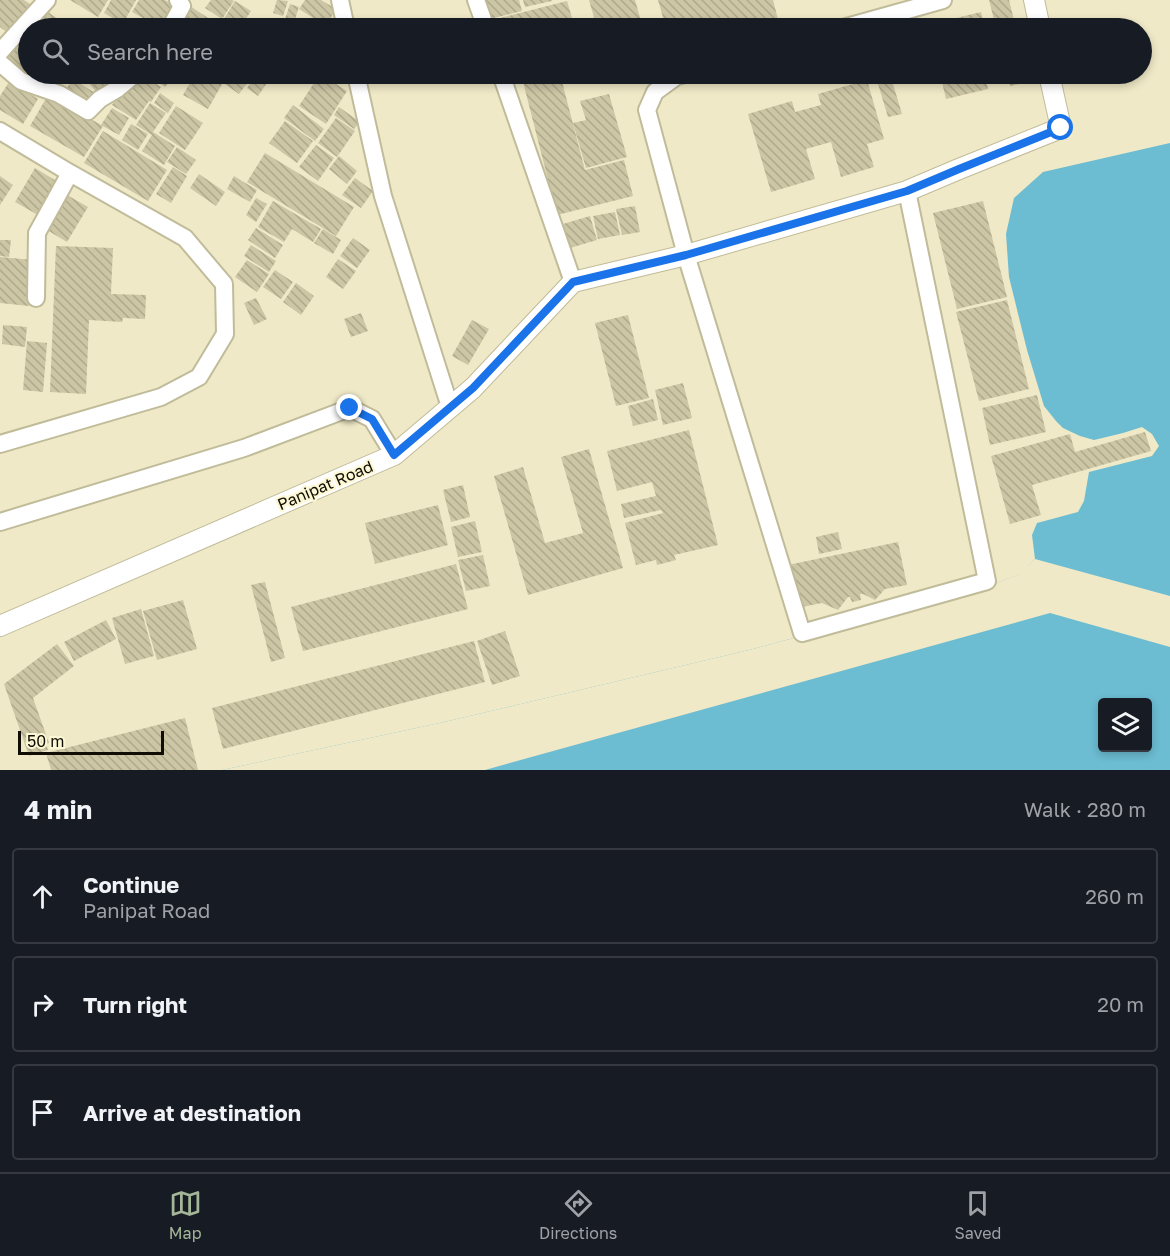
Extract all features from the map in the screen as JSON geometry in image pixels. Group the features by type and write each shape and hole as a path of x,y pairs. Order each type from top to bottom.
{"street":[{"path":"32,18 47,0"},
{"path":"175,18 182,6 178,0"},
{"path":"340,0 344,18"},
{"path":"476,0 482,18"},
{"path":"879,18 943,0"},
{"path":"1034,0 1038,18"},
{"path":"0,52 18,34"},
{"path":"0,63 18,78"},
{"path":"30,84 59,94 88,111 100,99 123,84"},
{"path":"358,84 383,196 450,407"},
{"path":"504,84 573,282 686,255 907,191 1061,128 1051,84"},
{"path":"666,84 655,92 647,110 686,255 802,633 987,581 907,191"},
{"path":"0,131 185,238 224,284 225,334 199,376 161,397 0,444"},
{"path":"36,298 37,233 70,173"},
{"name":"Panipat Road","path":"0,626 394,455 473,388 573,282"},
{"path":"0,522 244,448 350,408 372,419 394,455"}],"water":[{"path":"1170,143 1170,770 222,770 444,722 749,650 988,586 1021,574 1035,559 1032,535 1037,523 1078,512 1084,501 1089,472 1152,456 1159,446 1152,434 1142,427 1094,440 1080,436 1063,428 1044,406 1009,277 1006,234 1014,198 1043,172"}],"pier":[{"path":"1035,559 1170,596 1170,647 1050,613 485,770 222,770 444,722 749,650 988,586 1020,574"}],"building":[{"path":"0,0 24,0 33,6 25,18 18,18 18,27 12,36 0,27"},
{"path":"70,0 108,0 98,17"},
{"path":"111,0 136,0 126,18 113,18 104,13"},
{"path":"139,0 165,0 179,8 173,18 143,18 132,12"},
{"path":"211,0 234,1 223,18 205,8"},
{"path":"277,0 288,1 283,16 273,13"},
{"path":"305,0 321,0 336,9 331,18 313,18 299,9"},
{"path":"484,0 519,0 522,11 489,18"},
{"path":"523,0 552,0 552,1 525,7"},
{"path":"589,0 635,0 640,18 594,18"},
{"path":"658,0 773,0 778,18 663,18"},
{"path":"989,0 1009,0 1014,18 994,18"},
{"path":"235,1 251,11 246,18 225,18"},
{"path":"567,1 572,18 500,18"},
{"path":"290,4 299,7 295,18 285,18"},
{"path":"190,6 208,18 184,18"},
{"path":"44,9 56,18 38,18"},
{"path":"981,12 982,18 957,18"},
{"path":"16,46 18,48 18,72 4,60"},
{"path":"9,82 38,99 23,124 0,110 0,96"},
{"path":"70,84 81,84 95,93 86,107 64,92"},
{"path":"90,84 109,84 98,94"},
{"path":"131,84 156,84 161,87 136,120 112,105 125,86 142,97 128,87"},
{"path":"189,84 222,84 208,109 183,95"},
{"path":"225,84 246,84 239,94"},
{"path":"250,84 266,84 258,96 247,88"},
{"path":"313,84 336,84 347,91 326,124 299,106"},
{"path":"524,84 563,84 585,170 624,160 633,196 557,215"},
{"path":"853,84 868,84 884,139 867,144 874,167 841,177 831,142 806,149 815,179 771,192 748,114 792,101 795,112 821,105 818,94"},
{"path":"878,84 893,84 902,114 888,117"},
{"path":"942,84 987,84 988,89 946,99"},
{"path":"160,93 174,103 168,113 154,103"},
{"path":"609,94 627,157 586,168 573,123 586,120 580,101"},
{"path":"48,95 103,126 84,157 30,126"},
{"path":"150,103 166,113 153,132 175,146 164,165 142,151 152,135 136,125"},
{"path":"293,105 324,129 315,141 284,118"},
{"path":"176,106 203,123 185,150 159,133"},
{"path":"339,107 360,122 354,129 334,115"},
{"path":"112,108 129,118 119,135 101,125"},
{"path":"336,118 355,131 337,157 318,143"},
{"path":"285,121 313,141 297,163 269,143"},
{"path":"131,124 148,134 138,150 122,140"},
{"path":"103,131 167,170 148,201 84,163"},
{"path":"316,145 334,158 318,181 299,167"},
{"path":"177,147 196,160 186,174 167,162"},
{"path":"265,153 354,207 336,236 247,182"},
{"path":"339,156 357,171 347,184 329,169"},
{"path":"173,167 187,176 171,203 156,194"},
{"path":"35,168 58,182 38,215 15,202"},
{"path":"199,174 225,192 216,206 190,188"},
{"path":"0,176 13,185 0,205"},
{"path":"234,176 257,190 250,202 227,189"},
{"path":"355,178 373,191 361,208 342,195"},
{"path":"67,195 88,207 67,242 47,230"},
{"path":"256,198 267,204 256,222 246,215"},
{"path":"273,201 321,229 313,242 292,229 284,242 258,227"},
{"path":"983,201 1007,297 957,309 933,213"},
{"path":"635,206 640,232 622,235 616,209"},
{"path":"615,212 620,235 598,239 593,216"},
{"path":"590,216 597,240 570,248 563,224"},
{"path":"256,228 283,245 275,258 248,240"},
{"path":"323,229 341,240 333,254 314,243"},
{"path":"353,238 370,250 357,268 340,256"},
{"path":"0,240 11,240 9,257 0,256"},
{"path":"251,245 276,261 269,272 244,256"},
{"path":"56,246 113,248 111,294 146,295 145,319 123,318 122,322 89,320 86,394 50,392"},
{"path":"0,257 33,260 29,306 0,303"},
{"path":"338,259 356,271 343,289 326,277"},
{"path":"247,260 269,274 257,292 235,277"},
{"path":"275,270 293,282 281,299 263,287"},
{"path":"296,283 314,296 301,315 283,302"},
{"path":"256,298 267,319 254,325 244,303"},
{"path":"1007,300 1029,389 979,401 956,312"},
{"path":"361,313 368,331 351,337 344,319"},
{"path":"628,315 649,398 616,406 595,323"},
{"path":"472,320 489,329 468,365 452,356"},
{"path":"3,325 27,327 25,347 2,344"},
{"path":"27,341 47,343 43,392 23,390"},
{"path":"683,383 692,418 663,425 655,390"},
{"path":"1037,395 1046,432 990,445 982,408"},
{"path":"653,399 658,420 633,426 628,406"},
{"path":"689,430 718,545 674,555 676,560 657,565 656,560 636,565 625,523 663,513 661,510 624,518 621,504 656,496 652,482 617,491 607,451"},
{"path":"1145,432 1151,451 1032,485 1041,515 1010,524 991,456 1070,434 1075,452"},
{"path":"589,449 623,568 528,595 494,476 523,467 545,543 583,533 561,457"},
{"path":"463,485 470,517 451,522 443,490"},
{"path":"438,505 448,545 375,564 365,523"},
{"path":"475,521 482,552 458,557 451,527"},
{"path":"838,532 842,549 819,554 816,537"},
{"path":"898,542 907,585 885,589 875,600 863,594 860,594 861,600 852,602 848,597 838,610 822,603 797,608 788,565"},
{"path":"483,555 490,586 466,591 458,560"},
{"path":"456,564 468,609 303,651 291,607"},
{"path":"265,582 285,658 271,662 251,585"},
{"path":"183,600 197,649 157,660 143,611"},
{"path":"141,609 154,656 125,664 112,618"},
{"path":"106,620 116,639 74,661 64,642"},
{"path":"505,631 520,676 492,685 477,641"},
{"path":"474,641 485,682 223,749 212,708"},
{"path":"57,644 74,666 33,698 49,743 46,744 48,750 29,756 4,684"},
{"path":"185,718 198,770 51,770 46,753"}],"route":[{"path":"350,408 372,419 394,455 473,388 573,282 686,255 907,191 1061,128"}]}
